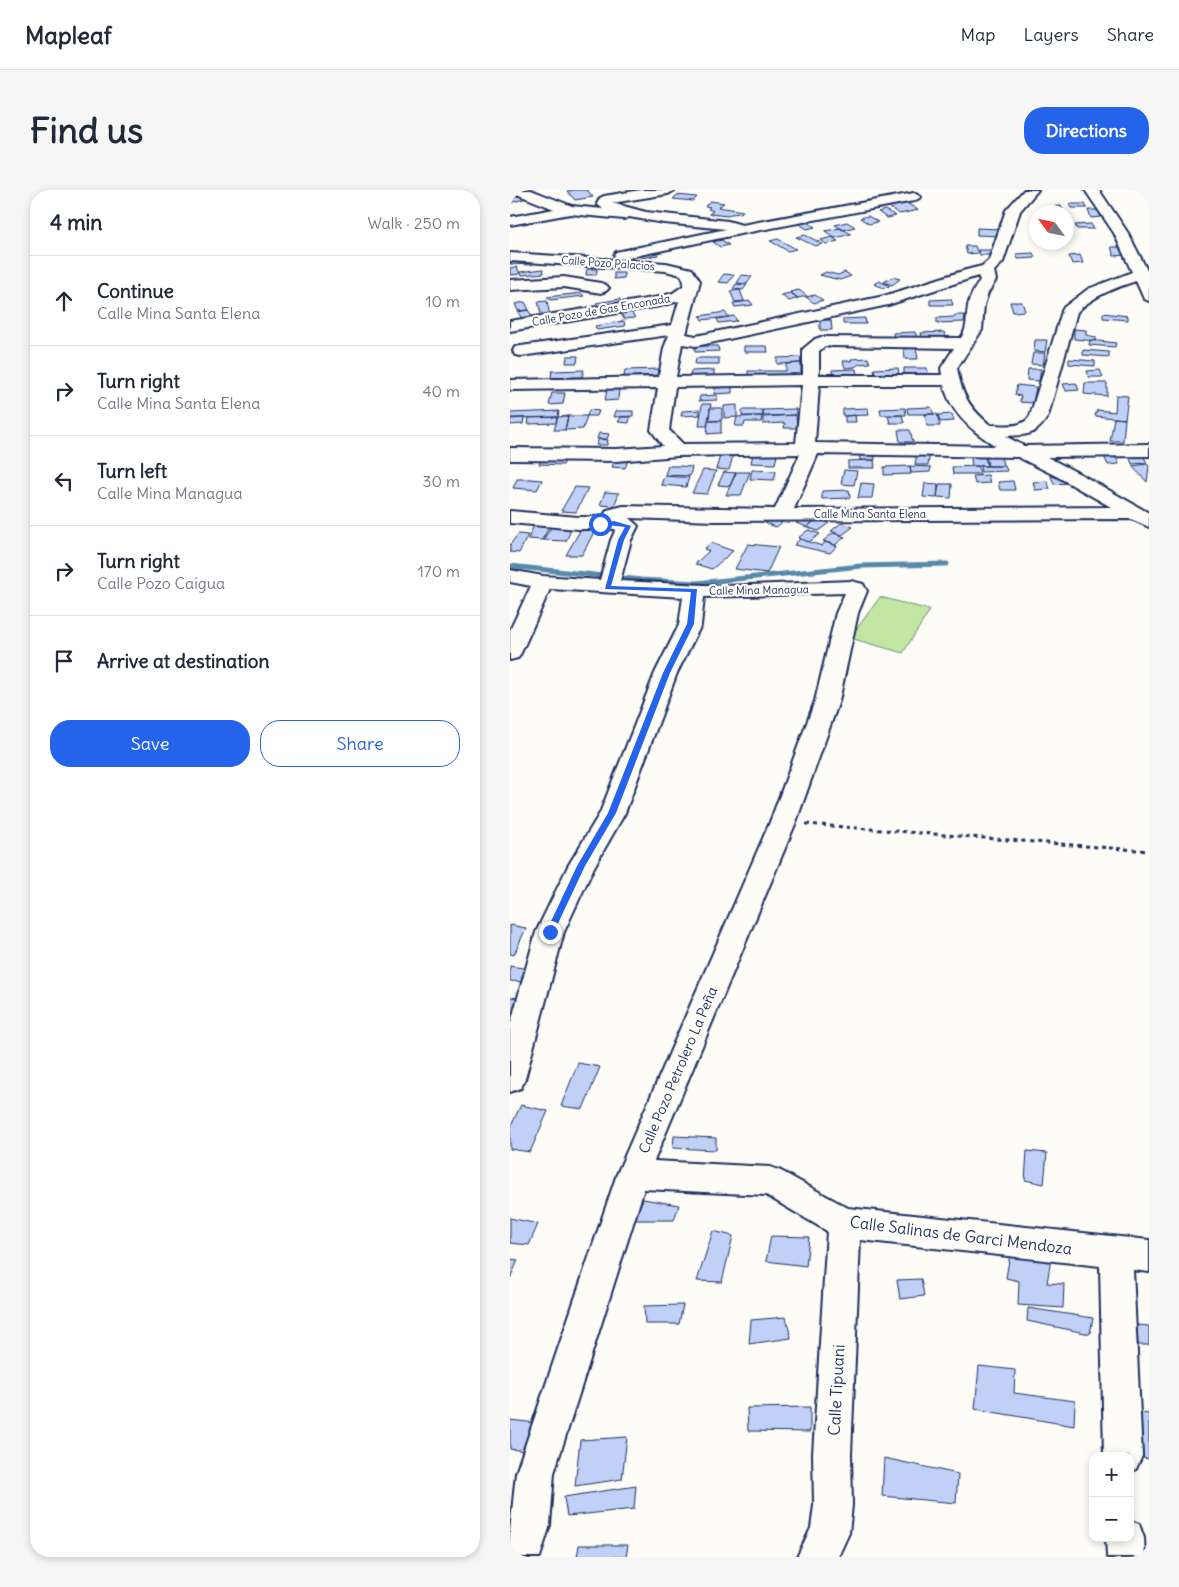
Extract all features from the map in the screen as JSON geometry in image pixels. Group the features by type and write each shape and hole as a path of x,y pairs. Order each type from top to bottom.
{"street":[{"path":"520,190 570,210"},
{"path":"652,217 609,207 604,204 605,201 668,190"},
{"path":"677,333 681,339 696,342 888,300 971,273 987,270 996,262 1014,210 1031,190"},
{"path":"1092,190 1117,226 1141,274 1149,296"},
{"path":"591,261 738,230 914,197"},
{"path":"510,221 570,210 728,225 736,227 738,230"},
{"name":"Calle Pozo Palacios","path":"510,257 591,261 678,269 690,276 692,281 690,288"},
{"path":"987,270 986,276 988,280 980,293 976,305 974,330 949,368 950,380 960,406 986,430 1021,452 1065,473 1144,516"},
{"path":"986,430 1022,430 1032,426 1039,416 1068,311 1077,301 1089,293 1141,274"},
{"path":"510,285 574,282 601,288"},
{"path":"678,450 663,436 660,430 669,382 672,348 690,288"},
{"name":"Calle Pozo de Gas Enconada","path":"511,321 660,301 678,296 690,288"},
{"path":"511,321 516,369"},
{"path":"516,369 677,333"},
{"path":"782,514 810,454 805,448 811,380 811,350 821,342 830,341 966,343"},
{"path":"516,369 669,382 950,380"},
{"path":"510,454 616,455 678,450 805,448 1021,452 1149,450"},
{"name":"Calle Mina Santa Elena","path":"628,526 612,516 623,512 715,515 1144,516"},
{"path":"510,516 578,523 614,523 628,526 621,540 608,587"},
{"name":"Calle Mina Managua","path":"510,576 543,582 608,587 724,592 851,587 856,588 857,591"},
{"path":"510,653 543,582"},
{"path":"510,1079 550,932 581,866 612,813 666,673 690,624 694,590"},
{"name":"Calle Pozo Petrolero La Peña","path":"521,1557 530,1525 535,1473 634,1174 783,822 827,701 847,613 857,591"},
{"name":"Calle Salinas de Garci Mendoza","path":"634,1174 770,1181 844,1223 1133,1255"},
{"name":"Calle Tipuani","path":"820,1556 830,1533 833,1506 832,1454 844,1223"},
{"path":"1123,1452 1133,1255"},
{"path":"1125,1542 1126,1557"}],"path":[{"path":"783,822 1149,851"}],"green space":[{"path":"880,597 930,610 903,653 850,638"}],"building":[{"path":"587,190 593,197 575,200 567,191"},
{"path":"523,194 530,197 510,203 510,200"},
{"path":"677,195 697,197 693,201 673,199"},
{"path":"710,201 724,203 718,207 743,211 728,216 709,214 713,211 708,209 710,207 705,206"},
{"path":"905,202 918,210 900,214 888,207"},
{"path":"1085,204 1087,208 1074,208 1074,205 1070,205"},
{"path":"885,210 896,216 887,218 878,212"},
{"path":"1088,210 1098,210 1101,217 1091,218"},
{"path":"868,216 878,222 869,224 860,218"},
{"path":"807,222 815,227 807,229 799,224"},
{"path":"847,222 855,227 843,230 835,225"},
{"path":"1091,224 1094,229 1077,229 1075,225"},
{"path":"841,228 851,234 835,238 825,231"},
{"path":"977,228 1000,229 999,236 977,235"},
{"path":"805,235 823,244 815,246 796,237"},
{"path":"832,237 838,241 826,244 821,240"},
{"path":"778,239 796,249 788,251 770,241"},
{"path":"722,240 729,245 720,247 713,242"},
{"path":"965,246 975,246 978,253 967,254"},
{"path":"1111,247 1121,247 1125,255 1114,256"},
{"path":"978,250 995,250 997,255 980,255"},
{"path":"655,251 658,255 641,258 638,255"},
{"path":"1033,253 1035,258 1018,259 1016,254"},
{"path":"1080,255 1083,263 1072,264 1069,256"},
{"path":"510,261 533,261 532,265 510,264"},
{"path":"517,267 520,274 510,275 510,268"},
{"path":"543,269 544,273 522,275 520,272"},
{"path":"587,269 597,269 596,275 586,275"},
{"path":"826,272 838,275 845,272 851,276 840,280 820,275"},
{"path":"614,273 624,273 624,278 614,279"},
{"path":"724,274 734,275 728,283 718,282"},
{"path":"742,275 752,276 747,284 737,283"},
{"path":"892,277 900,279 892,285 884,282"},
{"path":"879,281 890,286 884,288 874,284"},
{"path":"736,284 747,285 743,290 733,289"},
{"path":"740,290 744,301 735,302 730,291"},
{"path":"799,290 807,296 798,298 790,292"},
{"path":"581,293 584,296 550,300 547,297"},
{"path":"790,293 798,298 789,301 781,295"},
{"path":"815,295 823,300 814,303 806,297"},
{"path":"620,299 621,304 598,306 596,303"},
{"path":"951,299 953,305 930,305 930,300"},
{"path":"547,301 550,316 542,317 538,302"},
{"path":"750,301 753,305 735,307 733,303"},
{"path":"525,302 529,310 518,311 515,304"},
{"path":"1010,302 1022,302 1025,311 1013,312"},
{"path":"528,310 533,317 522,319 518,312"},
{"path":"630,310 635,318 624,319 620,312"},
{"path":"725,312 729,317 702,320 700,316"},
{"path":"1103,313 1128,316 1128,320 1103,318"},
{"path":"955,315 965,315 964,322 937,323 937,318 954,317"},
{"path":"734,316 737,321 719,323 717,319"},
{"path":"865,318 866,324 843,324 843,319"},
{"path":"820,320 831,320 832,330 820,330"},
{"path":"624,321 625,326 597,330 595,326"},
{"path":"1074,329 1086,330 1086,335 1096,337 1096,341 1074,339"},
{"path":"915,332 917,338 894,338 893,333"},
{"path":"944,332 946,338 922,338 921,333"},
{"path":"1035,340 1047,340 1045,352 1034,351"},
{"path":"1090,340 1116,343 1115,347 1089,345"},
{"path":"695,346 718,346 719,351 695,352"},
{"path":"744,346 767,346 768,352 744,352"},
{"path":"916,348 918,359 905,359 904,349"},
{"path":"1083,350 1109,352 1109,357 1083,355"},
{"path":"1033,353 1045,353 1043,365 1031,364"},
{"path":"567,356 578,356 577,363 566,363"},
{"path":"800,357 801,363 777,364 777,358"},
{"path":"696,358 719,358 719,364 695,364"},
{"path":"868,358 870,363 859,364 855,367 845,368 843,361 851,361 851,359"},
{"path":"1069,359 1095,361 1095,366 1069,364"},
{"path":"801,363 801,377 748,377 748,371 786,371 786,364"},
{"path":"898,368 899,374 875,375 874,369"},
{"path":"904,368 927,368 929,374 904,374"},
{"path":"660,369 658,375 624,377 625,370"},
{"path":"856,369 857,375 832,376 832,370"},
{"path":"1028,369 1041,369 1039,381 1027,380"},
{"path":"584,370 582,377 551,378 552,371"},
{"path":"714,370 714,376 690,377 691,371"},
{"path":"1100,370 1103,377 1089,377 1087,371"},
{"path":"1076,383 1079,390 1066,391 1063,384"},
{"path":"1085,383 1107,383 1107,396 1084,394"},
{"path":"1017,385 1036,387 1033,403 1020,402 1021,396 1015,395"},
{"path":"732,387 732,393 714,394 715,388"},
{"path":"607,389 619,389 618,400 605,401"},
{"path":"552,393 565,393 563,404 549,405"},
{"path":"717,395 717,400 699,401 700,396"},
{"path":"1116,395 1128,396 1125,419 1095,416 1097,410 1115,412"},
{"path":"702,404 711,404 707,426 699,426"},
{"path":"737,405 737,417 724,418 724,406"},
{"path":"931,407 934,414 908,414 907,408"},
{"path":"710,408 722,408 722,420 709,421"},
{"path":"868,408 869,415 843,416 843,409"},
{"path":"905,408 906,415 881,415 880,409"},
{"path":"796,409 796,415 763,416 763,410"},
{"path":"589,410 599,411 597,416 587,416"},
{"path":"700,410 700,415 681,416 682,411"},
{"path":"742,410 763,410 763,416 742,416"},
{"path":"559,411 558,417 510,418 510,413"},
{"path":"616,411 633,411 633,416 614,417"},
{"path":"925,414 937,414 940,426 927,426"},
{"path":"952,414 954,421 940,422 938,415"},
{"path":"796,415 797,428 784,428 785,423 763,424 763,417"},
{"path":"855,415 856,422 845,422 845,416"},
{"path":"902,415 904,423 890,423 888,416"},
{"path":"568,416 587,416 583,429 565,430"},
{"path":"568,416 565,430 554,430 558,417"},
{"path":"762,416 761,422 745,422 744,426 735,426 737,417"},
{"path":"557,417 556,423 528,424 529,418"},
{"path":"621,417 630,417 629,423 618,422"},
{"path":"524,418 523,424 510,425 510,419"},
{"path":"1114,418 1125,419 1123,441 1110,441"},
{"path":"708,421 721,421 721,433 707,434"},
{"path":"898,430 910,430 913,442 900,442"},
{"path":"599,433 609,434 607,439 597,439"},
{"path":"599,439 608,440 607,445 596,445"},
{"path":"1112,449 1119,464 1108,465 1101,450"},
{"path":"984,450 987,466 972,466 970,451"},
{"path":"1000,450 1003,466 988,466 985,451"},
{"path":"859,452 874,452 875,460 860,460"},
{"path":"917,452 930,452 928,465 915,465"},
{"path":"753,454 777,455 775,464 751,463"},
{"path":"543,455 567,456 563,465 539,464"},
{"path":"617,455 630,456 625,468 612,467"},
{"path":"1143,455 1147,463 1132,464 1129,456"},
{"path":"720,456 733,456 729,470 716,469"},
{"path":"874,460 875,468 848,468 848,461"},
{"path":"1147,464 1149,466 1147,482 1132,466"},
{"path":"668,466 692,467 690,476 665,475"},
{"path":"910,466 911,474 884,475 884,467"},
{"path":"910,466 931,467 930,472 911,473"},
{"path":"978,466 980,474 953,474 952,467"},
{"path":"980,466 1005,466 1007,471 981,472"},
{"path":"703,470 716,471 707,494 692,493"},
{"path":"752,470 776,471 774,480 750,479"},
{"path":"844,470 857,471 854,485 841,484"},
{"path":"724,472 736,473 730,486 718,485"},
{"path":"736,472 750,472 741,495 726,495"},
{"path":"988,475 990,483 975,484 973,476"},
{"path":"1066,475 1069,483 1054,484 1051,476"},
{"path":"664,476 689,477 686,487 661,485"},
{"path":"517,479 542,480 537,490 513,488"},
{"path":"1013,481 1015,490 1000,490 998,482"},
{"path":"1047,481 1050,489 1035,490 1033,482"},
{"path":"861,483 874,484 872,498 858,498"},
{"path":"925,483 938,484 937,498 923,497"},
{"path":"939,484 952,484 951,498 937,497"},
{"path":"575,487 588,488 576,512 561,511"},
{"path":"849,490 850,498 822,499 822,491"},
{"path":"605,492 619,493 614,506 600,505"},
{"path":"776,515 787,519 776,527 765,523"},
{"path":"806,515 817,519 807,527 796,523"},
{"path":"817,519 829,523 818,531 807,527"},
{"path":"841,523 853,527 842,535 831,531"},
{"path":"534,525 549,527 542,540 528,539"},
{"path":"552,526 572,528 566,541 543,540"},
{"path":"581,529 595,530 582,555 566,555"},
{"path":"808,530 820,534 809,542 798,538"},
{"path":"833,533 845,537 835,545 823,541"},
{"path":"518,534 528,535 519,553 510,552 510,545"},
{"path":"800,539 822,546 825,542 837,546 830,553 794,545"},
{"path":"711,543 733,551 712,569 695,564 709,551 704,549"},
{"path":"748,544 779,547 767,573 735,569"},
{"path":"510,925 526,928 514,955 510,954"},
{"path":"510,966 529,969 525,982 510,981"},
{"path":"510,997 524,999 519,1015 511,1014 510,1016"},
{"path":"578,1063 600,1067 583,1109 561,1106"},
{"path":"521,1105 548,1111 530,1152 510,1149 510,1128"},
{"path":"674,1136 716,1138 716,1150 673,1148"},
{"path":"1027,1151 1047,1153 1044,1184 1025,1180"},
{"path":"643,1199 679,1205 674,1220 634,1220"},
{"path":"510,1218 538,1224 529,1245 510,1243"},
{"path":"713,1231 733,1236 722,1282 697,1281"},
{"path":"771,1236 809,1237 806,1266 766,1261"},
{"path":"1010,1254 1051,1259 1047,1283 1064,1284 1063,1308 1018,1305 1019,1281 1006,1278"},
{"path":"510,1259 518,1260 510,1279"},
{"path":"921,1279 924,1296 900,1299 897,1280"},
{"path":"683,1305 679,1324 645,1324 644,1306"},
{"path":"1028,1308 1093,1318 1090,1334 1027,1321"},
{"path":"786,1317 791,1338 749,1344 751,1320"},
{"path":"1137,1325 1149,1326 1149,1345 1138,1345"},
{"path":"979,1366 1015,1370 1014,1393 1075,1401 1074,1426 975,1409"},
{"path":"810,1407 810,1432 748,1431 747,1408"},
{"path":"1141,1413 1149,1414 1149,1459 1143,1458"},
{"path":"510,1420 536,1423 526,1451 510,1449"},
{"path":"627,1437 622,1479 575,1486 580,1440"},
{"path":"884,1458 958,1474 956,1503 882,1496"},
{"path":"636,1486 634,1509 567,1516 564,1497"},
{"path":"579,1545 628,1545 626,1557 577,1557"}],"waterway":[{"path":"510,566 641,580 697,583 861,566 947,564"}],"route":[{"path":"550,932 581,866 612,813 666,673 690,624 694,590 608,587 621,540 628,526 614,523 600,524"}]}
